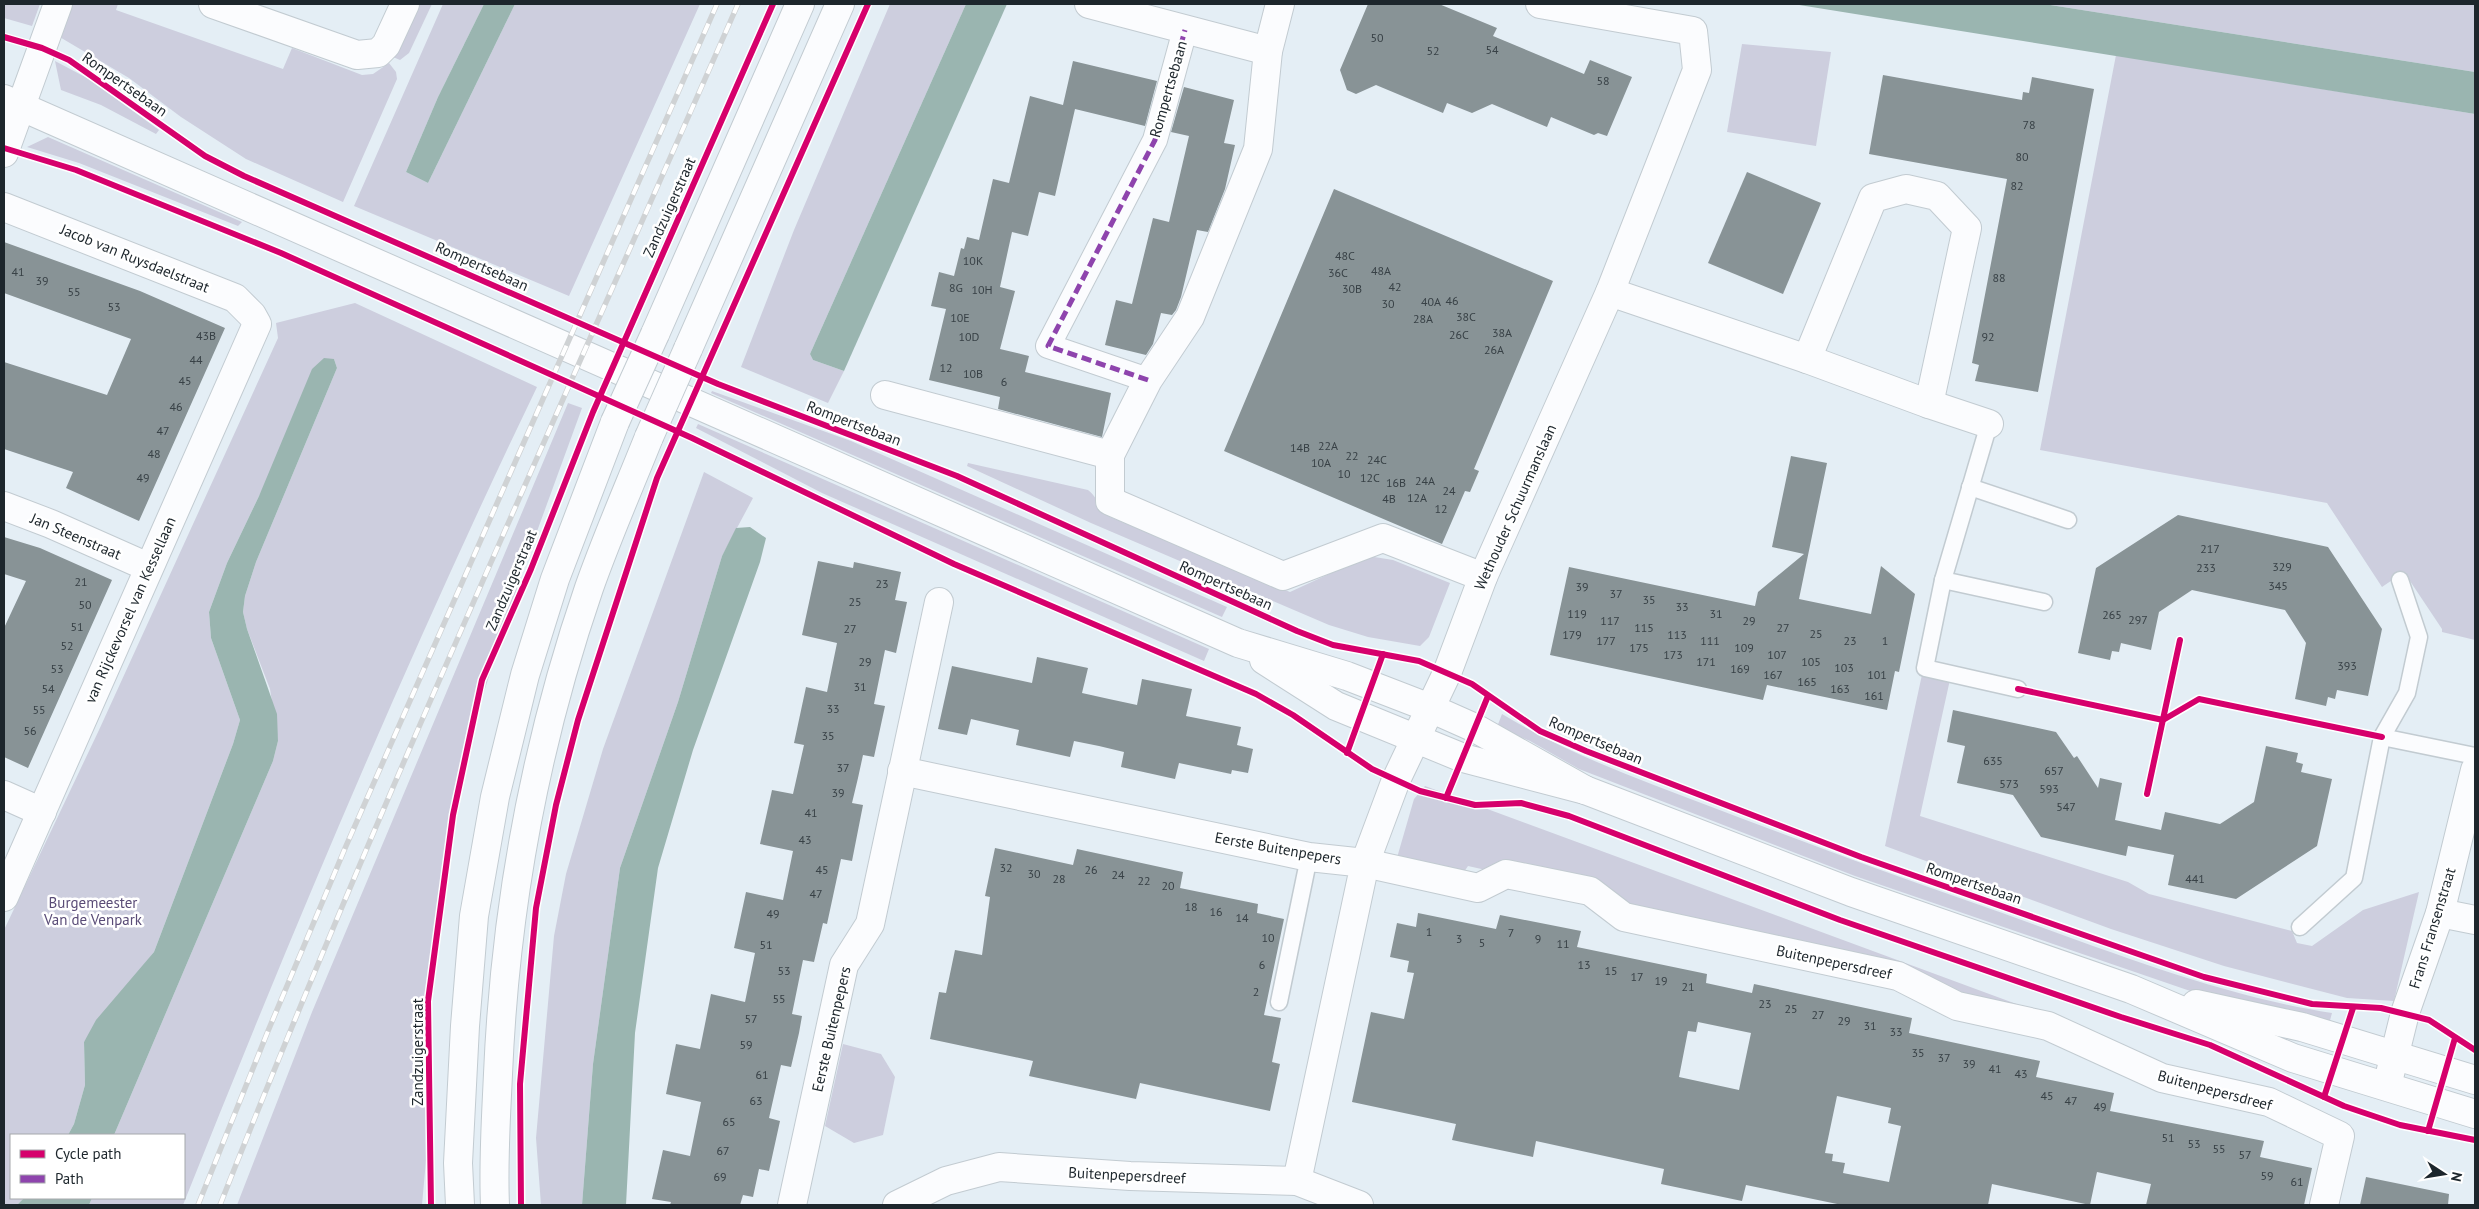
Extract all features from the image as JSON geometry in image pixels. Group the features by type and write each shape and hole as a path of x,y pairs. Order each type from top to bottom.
{"street":[{"path":"4,153 9,104 58,4"},
{"path":"213,4 357,55 378,53 386,46 404,4"},
{"path":"460,1205 458,1163 474,916 495,796 525,676 555,579 616,422 800,4"},
{"path":"495,1205 494,1163 500,1032 510,918 530,802 559,685 589,588 649,437 840,4"},
{"name":"Rompertsebaan","path":"1089,4 1268,51"},
{"name":"Rompertsebaan","path":"1280,4 1268,51 1258,149 1190,317 1148,380 1110,456 1110,501 1283,576 1383,538 1483,577"},
{"name":"Wethouder Schuurmanslaan","path":"1423,723 1447,673 1483,577 1610,292 1697,70 1693,32 1540,4"},
{"name":"Rompertsebaan","path":"1148,380 1048,346 1154,140 1185,30"},
{"path":"9,104 93,138 1238,643 1336,706 1423,723 1463,758 1585,790 1851,892 2131,989 2293,1058 2475,1114"},
{"path":"1807,359 1873,198 1906,189 1937,196 1967,228 1930,404"},
{"name":"Jacob van Ruysdaelstraat","path":"4,207 235,298 252,315 257,324"},
{"path":"1610,292 1807,359 1989,424"},
{"name":"van Rijckevorsel van Kessellaan","path":"4,897 148,567 257,324"},
{"path":"885,395 1110,456"},
{"name":"Jan Steenstraat","path":"4,506 51,524 148,567"},
{"name":"Eerste Buitenpepers","path":"792,1205 844,965 870,924 939,602"},
{"path":"1297,1181 1365,862 1396,780 1423,723"},
{"name":"Frans Fransenstraat","path":"2387,1086 2405,1013 2440,913 2475,770"},
{"name":"Eerste Buitenpepers","path":"902,771 1309,857 1365,862"},
{"path":"4,795 42,812"},
{"name":"Buitenpepersdreef","path":"1365,862 1478,888 1506,874 1590,891 1624,917 1898,976 1957,1006 2048,1026 2162,1078 2269,1102 2340,1136 2324,1205"},
{"path":"2440,913 2475,920"},
{"path":"2131,989 2302,1027 2475,1080"},
{"name":"Buitenpepersdreef","path":"897,1205 946,1181 999,1167 1130,1176 1297,1181 1359,1205"}],"lane":[{"path":"1989,424 1943,580 1925,668 2018,689"},
{"path":"1970,487 2068,520"},
{"path":"1943,580 2044,602"},
{"path":"2300,927 2354,878 2382,737 2407,693 2420,637 2400,580"},
{"path":"2382,737 2475,756"},
{"path":"1279,1002 1309,857"}],"green space":[{"path":"4,4 40,4 32,26 4,18"},
{"path":"69,4 118,4 116,10 283,69 292,48 362,75 373,74 389,63 396,72 397,79 343,202 246,159 181,117 129,78 58,36"},
{"path":"417,4 432,4 409,53 400,60 393,57"},
{"path":"443,4 484,4 438,97 406,172 428,183 515,4 700,4 569,296 354,206"},
{"path":"890,4 966,4 810,354 813,360 844,371 828,403 741,367 794,230"},
{"path":"2044,4 2475,4 2475,72"},
{"path":"1742,44 1831,52 1816,146 1727,132"},
{"path":"2116,55 2475,114 2475,640 2442,632 2442,629 2404,572 2382,587 2327,503 2040,450"},
{"path":"55,61 89,79 159,130 156,134 101,105 61,90"},
{"path":"48,137 242,222 238,226 79,163 27,147"},
{"name":"Burgemeester Van de Venpark","path":"355,303 537,387 397,691 309,896 183,1205 89,1205 92,1199 185,1199 185,1134 114,1134 273,761 278,741 270,689 247,629 243,612 245,596 256,562 337,368 334,359 259,496 227,563 209,612 211,638 240,720 233,744 154,952 84,1042 85,1085 74,1124 69,1134 10,1134 10,1199 23,1199 17,1205 4,1205 4,930 99,730 278,338 276,323"},
{"path":"712,391 851,441 1227,607 1222,617 711,393"},
{"path":"568,403 582,408 524,567 466,748 445,855 428,989 430,1115 422,1205 237,1205 312,1012"},
{"path":"698,424 1209,649 1204,661 822,493 696,428"},
{"path":"968,463 1088,490 1110,517 1290,592 1368,556 1393,560 1450,583 1429,637 1420,646 1368,637 1329,625 1091,523 967,466"},
{"path":"704,472 753,498 722,556 678,702 620,868 593,1064 582,1205 541,1205 536,1138 554,936 566,874 603,749"},
{"path":"1923,670 1951,675 1920,816 2128,882 2149,894 2292,931 2297,943 2312,946 2363,910 2419,892 2394,1001 2347,998 2224,966 2111,929 1885,846"},
{"path":"1502,714 1578,754 1604,765 1807,843 2195,981 2287,1005 2332,1013 2329,1024 2199,994 1855,876 1579,769 1530,741 1497,727"},
{"path":"1425,786 2060,1020 1614,909 1616,899 1468,866 1457,882 1394,868 1414,799"},
{"path":"843,1044 881,1054 895,1077 883,1135 854,1143 825,1126"}],"shaded area":[{"path":"484,4 515,4 428,183 406,172 438,97"},
{"path":"966,4 1007,4 844,371 813,360 810,354"},
{"path":"1793,4 2044,4 2475,72 2475,114"},
{"path":"324,358 334,359 337,368 256,562 245,596 243,612 247,629 277,714 278,741 273,761 114,1134 69,1134 74,1124 85,1085 84,1042 96,1020 154,952 233,744 240,720 211,638 209,612 227,563 259,496 312,369"},
{"path":"750,527 766,538 760,562 693,750 658,868 635,1033 626,1205 582,1205 593,1064 620,868 678,702 722,556 736,528"},
{"path":"23,1199 92,1199 89,1205 17,1205"}],"building":[{"path":"1368,4 1439,4 1497,28 1493,36 1584,74 1590,60 1632,77 1607,136 1598,133 1594,135 1551,117 1547,127 1492,104 1472,113 1447,103 1443,113 1376,85 1356,94 1347,90 1340,70"},
{"path":"1073,61 1157,81 1145,126 1075,109 1055,196 1039,192 1028,236 1012,232 1000,287 1015,291 1000,349 1029,356 1025,372 1111,393 1102,437 998,409 1000,397 929,380 946,309 931,306 939,272 954,276 961,248 964,249 967,237 979,240 993,179 1009,183 1030,96 1063,105"},
{"path":"1883,75 2022,100 2023,92 2029,93 2032,77 2094,89 2038,392 1975,381 1979,365 1972,363 2007,179 1869,154"},
{"path":"1184,87 1234,100 1224,143 1235,145 1225,189 1208,232 1197,230 1181,297 1176,310 1172,315 1161,313 1153,344 1146,355 1105,345 1116,300 1132,304 1153,218 1169,222 1189,136 1171,132"},
{"path":"1747,172 1821,203 1783,294 1708,263"},
{"path":"1334,189 1553,281 1474,469 1479,471 1470,492 1465,491 1442,544 1224,451"},
{"path":"4,242 140,291 225,328 139,521 66,488 73,472 4,449 4,362 107,395 131,339 4,293"},
{"path":"1791,456 1827,463 1799,599 1871,614 1881,566 1915,594 1899,672 1895,671 1887,710 1767,685 1763,700 1550,655 1569,567 1755,606 1758,592 1804,554 1772,547"},
{"path":"2178,515 2328,547 2382,629 2368,696 2337,690 2335,699 2328,697 2326,706 2295,699 2306,643 2285,610 2192,590 2159,612 2151,650 2121,643 2119,652 2112,651 2110,660 2078,653 2096,568"},
{"path":"4,537 40,548 112,580 28,768 4,757 4,628 26,581 4,574"},
{"path":"818,561 853,568 854,562 901,572 895,600 907,602 896,653 885,650 874,704 885,706 874,757 863,755 852,803 863,805 852,861 841,859 827,924 823,923 814,962 803,960 792,1014 802,1016 799,1033 791,1067 781,1065 769,1118 780,1121 769,1171 759,1169 753,1197 743,1195 740,1205 670,1205 671,1202 652,1199 663,1150 690,1156 701,1102 666,1094 676,1044 700,1049 711,994 745,1002 755,953 734,948 746,892 783,900 793,851 760,844 772,790 793,794 804,745 794,743 806,687 827,692 837,643 802,635"},
{"path":"1037,657 1088,668 1082,693 1137,705 1142,679 1192,689 1186,716 1241,727 1237,745 1253,749 1248,773 1232,770 1231,774 1179,763 1175,779 1121,767 1124,752 1099,746 1074,741 1070,757 1016,745 1019,730 971,719 967,735 938,729 952,666 1032,683"},
{"path":"1953,710 2056,732 2074,758 2077,756 2098,788 2100,778 2122,783 2115,820 2161,830 2165,812 2220,824 2254,802 2266,746 2298,753 2296,762 2303,764 2301,772 2332,779 2317,846 2236,899 2168,885 2174,855 2128,846 2126,856 2041,837 2013,795 1957,783 1965,746 1947,742"},
{"path":"995,848 1073,865 1077,849 1183,872 1180,888 1258,904 1257,913 1284,919 1264,1015 1281,1018 1272,1062 1280,1064 1270,1111 1140,1083 1136,1099 1029,1076 1033,1061 930,1039 939,992 946,993 955,950 982,955 990,897 985,896"},
{"path":"1418,913 1496,929 1500,915 1581,931 1577,947 1707,974 1706,983 1752,993 1754,984 1912,1018 1909,1033 2040,1061 2036,1077 2114,1093 2110,1111 2264,1141 2260,1157 2312,1168 2304,1205 2146,1205 2151,1184 2097,1172 2090,1205 1992,1184 1988,1205 1842,1205 1746,1185 1742,1201 1661,1184 1664,1169 1536,1141 1533,1157 1452,1140 1456,1124 1352,1102 1371,1012 1404,1019 1414,973 1407,972 1409,961 1390,957 1397,923 1416,927","holes":["1698,1022 1751,1033 1739,1090 1679,1077 1688,1031 1696,1032","1837,1096 1891,1108 1888,1123 1901,1126 1889,1182 1843,1173 1845,1163 1832,1161 1833,1154 1825,1153"]},
{"path":"2366,1177 2449,1194 2448,1205 2360,1205"}],"railway":[{"path":"198,1205 268,1031 346,846 717,4"},
{"path":"220,1205 281,1053 408,752 738,4"}],"marked path":[{"path":"1148,380 1048,346 1155,140 1185,30"}],"cycle path":[{"name":"Zandzuigerstraat","path":"431,1205 428,1001 453,815 482,680 531,569 593,412 773,4"},
{"path":"521,1205 520,1084 536,908 556,805 578,720 657,478 868,4"},
{"path":"4,37 42,48 69,60 205,156 244,176 718,384 957,476 1297,631 1333,645 1419,661 1472,684 1540,731 1586,751 1861,857 2204,977 2312,1004 2381,1008 2429,1020 2475,1050"},
{"path":"4,148 76,170 281,253 692,438 954,564 1256,694 1293,715 1372,769 1420,791 1475,805 1521,803 1569,816 1840,920 2121,1017 2210,1045 2344,1106 2400,1125 2475,1140"},
{"path":"2147,794 2180,640"},
{"path":"1347,753 1383,654"},
{"path":"2018,689 2163,720 2199,699 2382,737"},
{"path":"1446,798 1488,696"},
{"path":"2324,1097 2353,1008"},
{"path":"2428,1131 2455,1038"}]}
